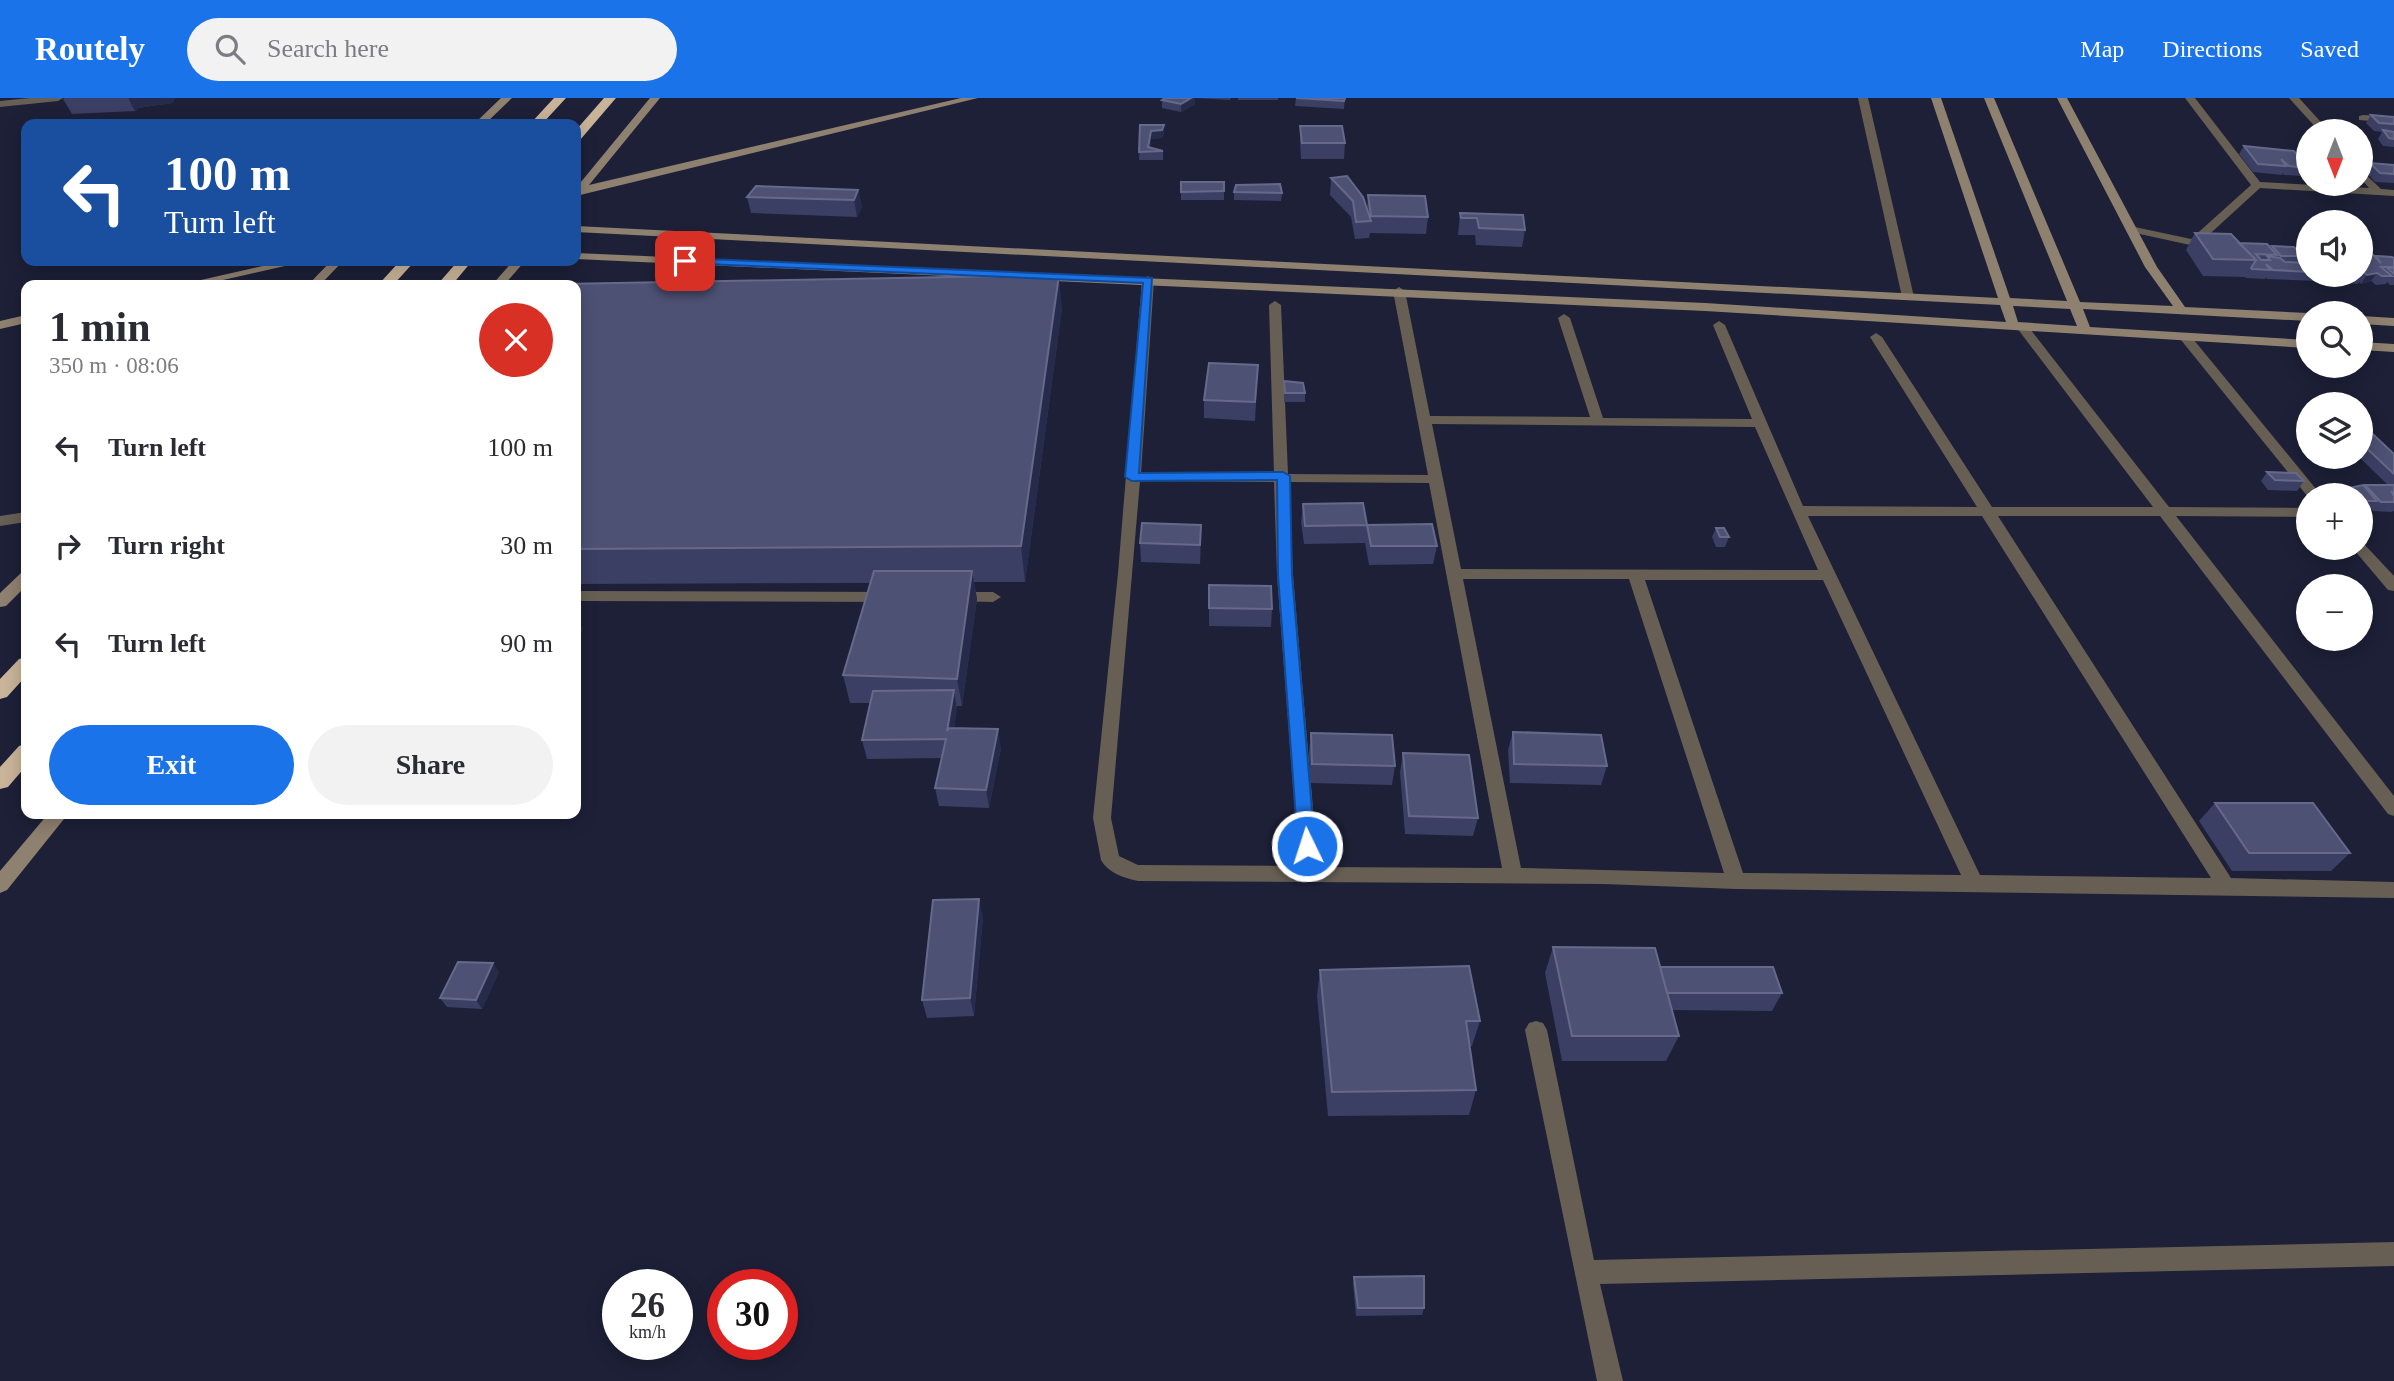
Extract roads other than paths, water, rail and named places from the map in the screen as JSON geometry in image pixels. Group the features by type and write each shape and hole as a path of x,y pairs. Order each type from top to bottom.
{"highway":[{"path":"541,119 560,98"},
{"path":"581,131 610,98"},
{"path":"390,280 403,266"},
{"path":"448,280 461,266"},
{"path":"0,692 21,669"},
{"path":"0,781 21,758"}],"street":[{"path":"0,104 58,98"},
{"path":"484,119 507,98"},
{"path":"581,188 655,98"},
{"path":"581,192 973,98"},
{"path":"1863,98 1908,297"},
{"path":"1936,98 2003,302 2018,328 2394,809"},
{"path":"1989,98 2086,332"},
{"path":"2062,98 2130,229 2182,311"},
{"path":"2190,98 2257,185"},
{"path":"2294,98 2313,119"},
{"path":"2363,118 2394,120"},
{"path":"2192,244 2257,185 2394,193"},
{"path":"2373,186 2378,192"},
{"path":"581,229 2296,316"},
{"path":"2130,229 2192,244 2218,246"},
{"path":"581,256 1399,291 2296,343"},
{"path":"210,280 277,266"},
{"path":"319,280 332,266"},
{"path":"502,280 515,266"},
{"path":"1149,280 1126,573 1102,818 1110,860 1127,871 2394,890"},
{"path":"1399,291 1513,877"},
{"path":"1275,305 1285,575 1309,873"},
{"path":"1564,318 1598,422"},
{"path":"0,325 21,320"},
{"path":"2373,321 2394,322"},
{"path":"1719,325 1798,511 1974,883"},
{"path":"1876,337 2226,886"},
{"path":"2185,337 2304,483"},
{"path":"2373,347 2394,348"},
{"path":"1425,420 1760,423"},
{"path":"1132,477 1437,479"},
{"path":"1798,511 2296,512"},
{"path":"0,521 21,518"},
{"path":"2371,560 2394,586"},
{"path":"1635,573 1736,881"},
{"path":"1452,574 1829,575"},
{"path":"0,602 21,582"},
{"path":"581,596 909,597"},
{"path":"937,597 993,597"},
{"path":"0,885 55,819"},
{"path":"1536,1030 1610,1381"},
{"path":"1585,1272 2394,1254"}]}
